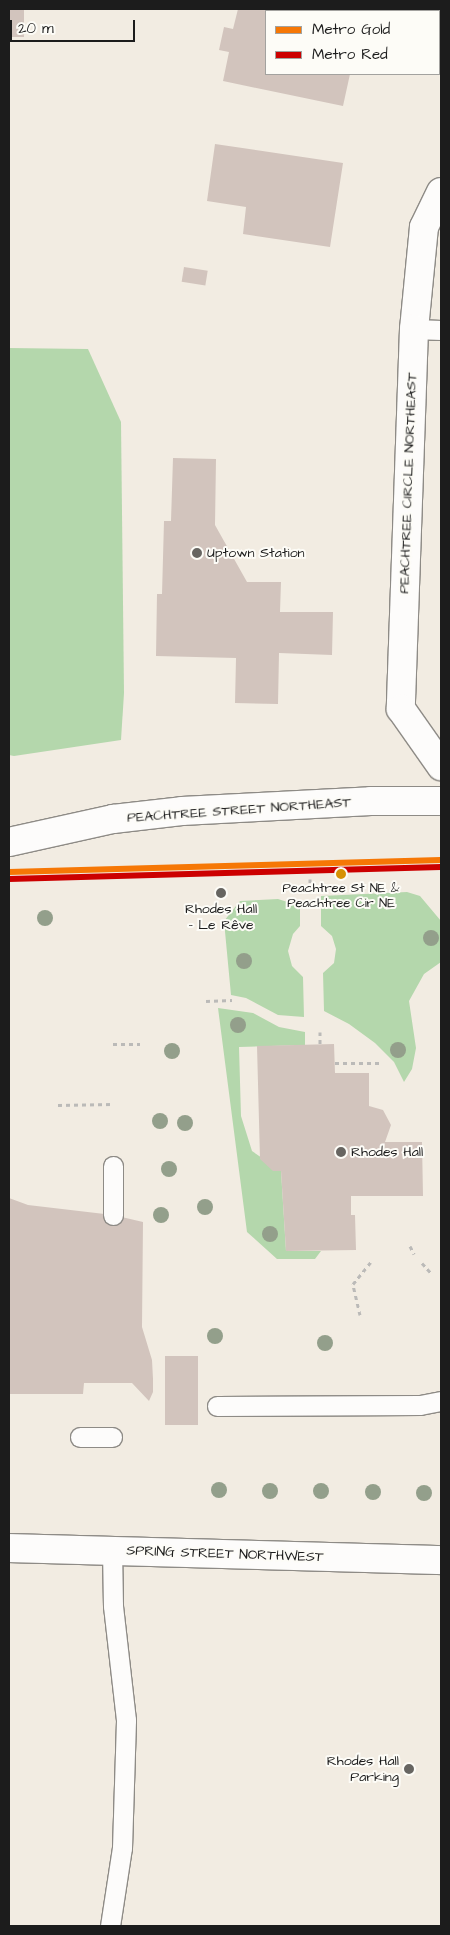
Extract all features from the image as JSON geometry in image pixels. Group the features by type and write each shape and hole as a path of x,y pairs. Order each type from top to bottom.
{"main road":[{"name":"PEACHTREE CIRCLE NORTHEAST","path":"441,192 424,226 414,329 401,708 441,766"},
{"name":"PEACHTREE STREET NORTHEAST","path":"9,842 113,819 182,811 371,800 441,801"},
{"name":"SPRING STREET NORTHWEST","path":"9,1548 441,1560"}],"lane":[{"path":"414,329 441,330"},
{"path":"112,1166 113,1215"},
{"path":"217,1406 420,1405 441,1401"},
{"path":"80,1437 112,1437"},
{"path":"110,1926 122,1848 126,1720 113,1606 112,1551"}],"path":[{"path":"310,879 310,888"},
{"path":"206,1001 232,1000"},
{"path":"320,1032 320,1044"},
{"path":"113,1044 140,1044"},
{"path":"335,1063 379,1063"},
{"path":"58,1105 113,1104"},
{"path":"410,1246 414,1254"},
{"path":"360,1315 353,1284 371,1262"},
{"path":"422,1263 430,1273"}],"green space":[{"path":"9,348 88,349 121,422 124,693 121,740 14,756 9,755"},
{"path":"407,892 420,896 441,921 441,962 424,974 409,1001 416,1048 412,1069 404,1082 394,1062 375,1043 349,1024 324,1011 323,973 334,963 336,949 332,936 321,926 321,896"},
{"path":"278,899 300,906 300,926 293,934 288,951 292,966 303,977 304,1017 278,1015 246,998 231,995 224,921 240,901"},
{"path":"218,1008 253,1013 279,1027 305,1032 305,1045 239,1047 241,1116 252,1151 281,1171 286,1251 321,1251 315,1259 277,1259 247,1232"}],"building":[{"path":"9,9 24,9 24,37 9,37"},
{"path":"238,9 306,9 265,10 265,75 350,75 343,106 223,81 229,52 219,50 224,27 233,29"},
{"path":"215,144 343,163 330,247 243,234 246,207 207,201"},
{"path":"184,267 208,271 205,286 182,282"},
{"name":"Uptown Station","path":"173,458 216,459 215,525 247,582 281,582 280,612 333,612 332,655 279,653 278,704 235,703 236,658 156,656 157,594 162,594 164,521 171,521"},
{"name":"Rhodes Hall","path":"334,1044 335,1073 369,1073 369,1106 383,1110 391,1125 385,1142 422,1142 423,1196 351,1196 351,1215 355,1215 356,1250 286,1251 281,1171 273,1171 260,1159 257,1046"},
{"path":"9,1198 28,1205 113,1215 143,1222 142,1327 152,1360 153,1379 153,1392 149,1401 132,1383 84,1383 83,1394 9,1394"},
{"path":"165,1356 198,1356 198,1425 165,1425"}],"metro line":[{"name":"Gold","path":"9,872 441,860"},
{"name":"Red","path":"9,879 441,867"}],"place":[{"name":"Uptown Station","path":"197,553"},
{"name":"Peachtree St NE & Peachtree Cir NE","path":"341,874"},
{"name":"Rhodes Hall - Le Rêve","path":"221,893"},
{"name":"Rhodes Hall","path":"341,1152"},
{"name":"Rhodes Hall Parking","path":"409,1769"}]}
